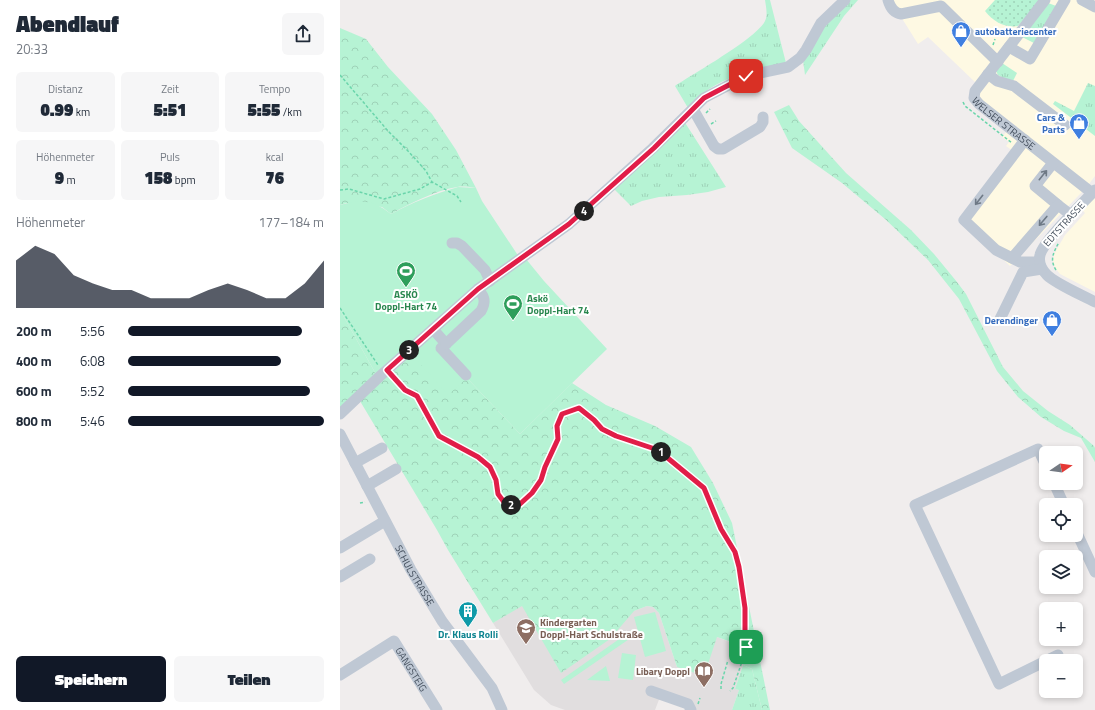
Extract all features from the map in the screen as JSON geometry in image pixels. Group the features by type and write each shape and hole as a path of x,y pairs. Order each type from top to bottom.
{"street":[{"path":"340,414 478,289 574,219 654,148 704,98 746,76 788,67 800,58 821,23 845,0"},
{"path":"888,0 893,10 901,14 941,6 998,62"},
{"name":"WELSER STRASSE","path":"1045,0 974,94 976,101 1053,163 1094,192"},
{"path":"1009,47 1030,58 1065,0"},
{"path":"1082,0 1095,7"},
{"path":"988,74 997,80 1014,86 1065,125"},
{"path":"693,109 714,146 723,149 760,127 763,122 763,117"},
{"path":"1025,140 964,220 996,250 1020,262 1041,265 1050,278 1095,302"},
{"path":"1053,163 1035,186 1071,215"},
{"name":"EDTSTRASSE","path":"1041,265 1040,255 1042,249 1071,215 1094,192"},
{"path":"1012,258 1058,204"},
{"path":"452,243 457,243 462,246 485,270 490,281"},
{"path":"1000,319 1023,272 1041,265"},
{"path":"466,375 441,348 481,311 484,306 484,297 478,289"},
{"path":"433,329 446,344"},
{"name":"SCHULSTRASSE","path":"340,434 424,592 442,621 492,688 502,710"},
{"path":"355,462 382,448"},
{"path":"1039,451 1038,449 915,505 999,684 1039,664"},
{"path":"367,486 396,469"},
{"path":"340,548 385,521"},
{"path":"1081,542 1095,572"},
{"path":"340,577 370,559"},
{"name":"GANGSTEIG","path":"340,675 394,642 437,710"},
{"path":"652,691 688,704 691,710"}],"path":[{"path":"340,75 388,131 426,171 432,182 457,196 461,202"},
{"path":"340,190 349,190 384,198 420,189 432,182"},
{"path":"1057,271 1053,265 1052,257 1062,239"},
{"path":"340,309 385,372 405,390 417,396 439,436 478,457 490,467 496,480 498,494 507,506 520,504 532,493 541,480 545,467 558,439 557,426 562,414 579,408 594,420 602,429 616,436 658,450 704,488 721,529 735,552 739,567 745,608 746,647 733,688 730,691"},
{"path":"721,689 720,684 728,660"}],"shaded area":[{"path":"892,0 1041,0 976,83 928,37 918,44"},
{"path":"1050,0 1095,0 1095,176 1089,184 981,101 977,95"},
{"path":"1007,131 1082,192 1010,266 960,218 1013,151 1006,146 1009,142 1002,137"},
{"path":"1095,196 1095,292 1060,274 1055,268 1053,261 1054,254 1065,235 1085,213 1082,210"},
{"path":"522,605 634,611 647,606 653,607 659,613 677,667 717,637 748,649 735,689 739,690 732,710 689,710 660,697 655,710 565,710 551,705 534,690 493,623"}],"green space":[{"path":"765,0 770,0 786,63 766,67 727,79 709,89 688,108 675,86 738,46 760,28 765,21 766,16"},
{"path":"850,0 858,0 844,16 805,75 803,60 820,30"},
{"path":"995,0 1041,0 1018,26 1008,26 992,18 985,11"},
{"path":"1048,3 1059,7 1036,44 1022,37"},
{"path":"340,28 366,39 388,67 432,114 456,150 476,188 459,187 440,191 391,214 382,207 346,203 340,205"},
{"path":"1002,63 1017,73 1012,83 998,75 996,71"},
{"path":"1088,83 1095,86 1095,136 1053,104 1055,101 1074,111"},
{"path":"789,105 799,121 846,173 911,230 934,254 966,294 1003,367 1023,391 1048,411 1070,425 1094,446 1095,462 1081,438 1064,431 1041,417 1018,397 997,371 959,299 928,260 885,219 842,183 792,148 774,112"},
{"path":"684,121 726,187 708,192 659,197 642,201 631,206 614,189"},
{"name":"Askö Doppl-Hart 74","path":"458,187 476,188 482,201 519,257 480,291 526,259 544,281 607,349 520,434 467,378 448,395 407,349 377,376 340,310 340,205 355,202 373,203 391,214 440,192"},
{"path":"340,310 377,376 340,409"},
{"path":"411,353 467,378 520,434 572,383 606,405 655,426 691,447 713,483 732,523 770,710 762,710 752,669 743,665 748,648 717,637 704,676 677,667 659,613 653,607 647,606 634,611 610,639 561,673 522,606 493,623 360,401"},
{"path":"655,612 666,651 645,657 634,617"},
{"path":"632,630 635,635 564,684 561,680"},
{"path":"622,653 636,655 633,680 618,678"},
{"path":"743,665 752,669 762,710 732,710 739,690 735,689"},
{"path":"606,666 610,681 587,680"}],"place":[{"name":"autobatteriecenter","path":"961,48"},
{"name":"Cars & Parts","path":"1079,140"},
{"name":"ASKÖ Doppl-Hart 74","path":"406,288"},
{"name":"Askö Doppl-Hart 74","path":"513,321"},
{"name":"Derendinger","path":"1052,337"},
{"name":"Dr. Klaus Rolli","path":"468,628"},
{"name":"Kindergarten Doppl-Hart Schulstraße","path":"526,645"},
{"name":"Libary Doppl","path":"704,688"}],"route":[{"path":"746,76 704,98 654,148 569,224 478,289 387,370 405,390 417,396 439,436 478,457 490,467 496,480 498,494 507,506 520,504 532,493 541,480 551,452 558,439 557,426 562,414 579,408 594,420 602,429 616,436 658,450 704,488 721,529 735,552 739,567 745,608 746,647"}]}
